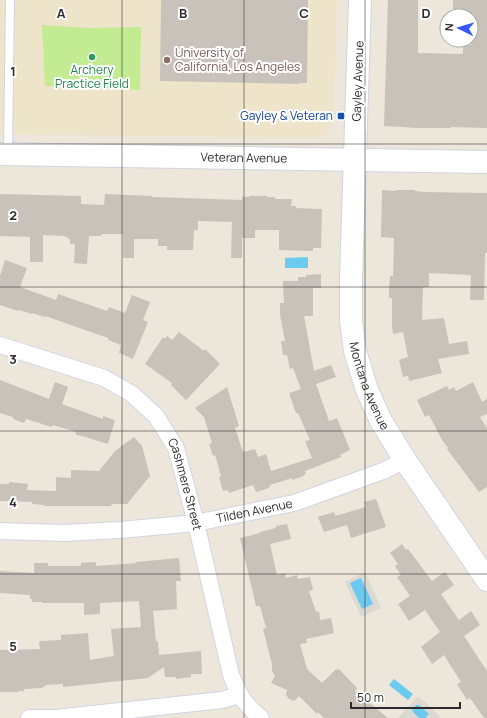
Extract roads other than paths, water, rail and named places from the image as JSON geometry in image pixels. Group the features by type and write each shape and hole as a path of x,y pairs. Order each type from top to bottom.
{"street":[{"name":"Gayley Avenue","path":"355,161 360,0"},
{"name":"Veteran Avenue","path":"4,154 487,162"},
{"name":"Montana Avenue","path":"355,161 351,321 355,351 367,390 378,415 405,460 487,580"},
{"name":"Cashmere Street","path":"0,345 104,378 132,394 156,416 176,448 196,523 231,675 239,695 247,706 261,718"},
{"name":"Tilden Avenue","path":"0,531 64,533 135,529 196,523 294,503 383,471 405,460"},
{"path":"29,718 56,718 214,701 239,695"}],"lane":[{"path":"4,154 10,0"}],"water":[{"path":"308,257 308,268 285,268 285,258"},
{"path":"361,578 373,604 362,609 350,583"},
{"path":"394,679 413,694 408,700 389,685"},
{"path":"416,705 419,705 429,714 426,717 427,718 419,718 413,712 412,710"}],"place":[{"name":"Archery Practice Field","path":"92,57"},
{"name":"University of California, Los Angeles","path":"167,60"},
{"name":"Gayley & Veteran","path":"341,116"}]}
